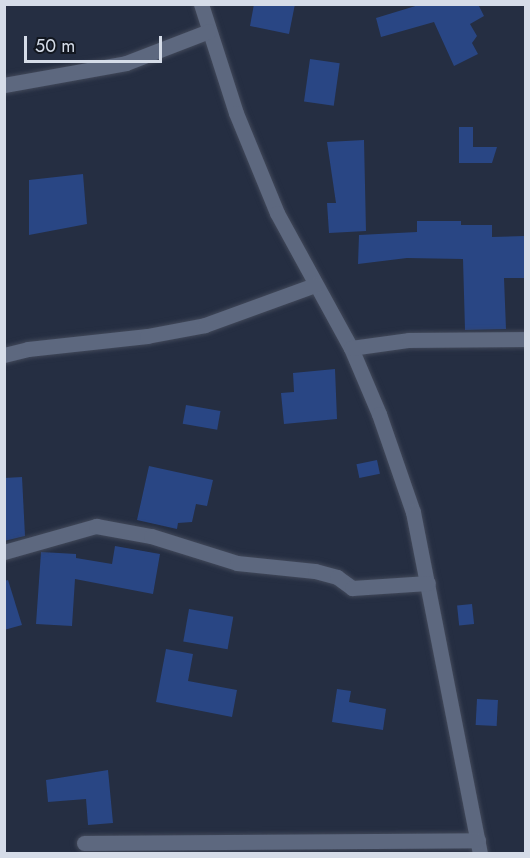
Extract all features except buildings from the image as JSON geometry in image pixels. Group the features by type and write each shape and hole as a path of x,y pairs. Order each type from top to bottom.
{"street":[{"path":"84,843 479,847 413,512 379,414 351,348 315,285 273,203 236,113 201,4"},
{"path":"4,85 126,63 209,31"},
{"path":"4,355 28,349 147,336 205,325 315,285"},
{"path":"351,348 409,340 525,339"},
{"path":"4,552 96,526 151,536 237,563 315,571 337,577 352,588 428,583"}]}
